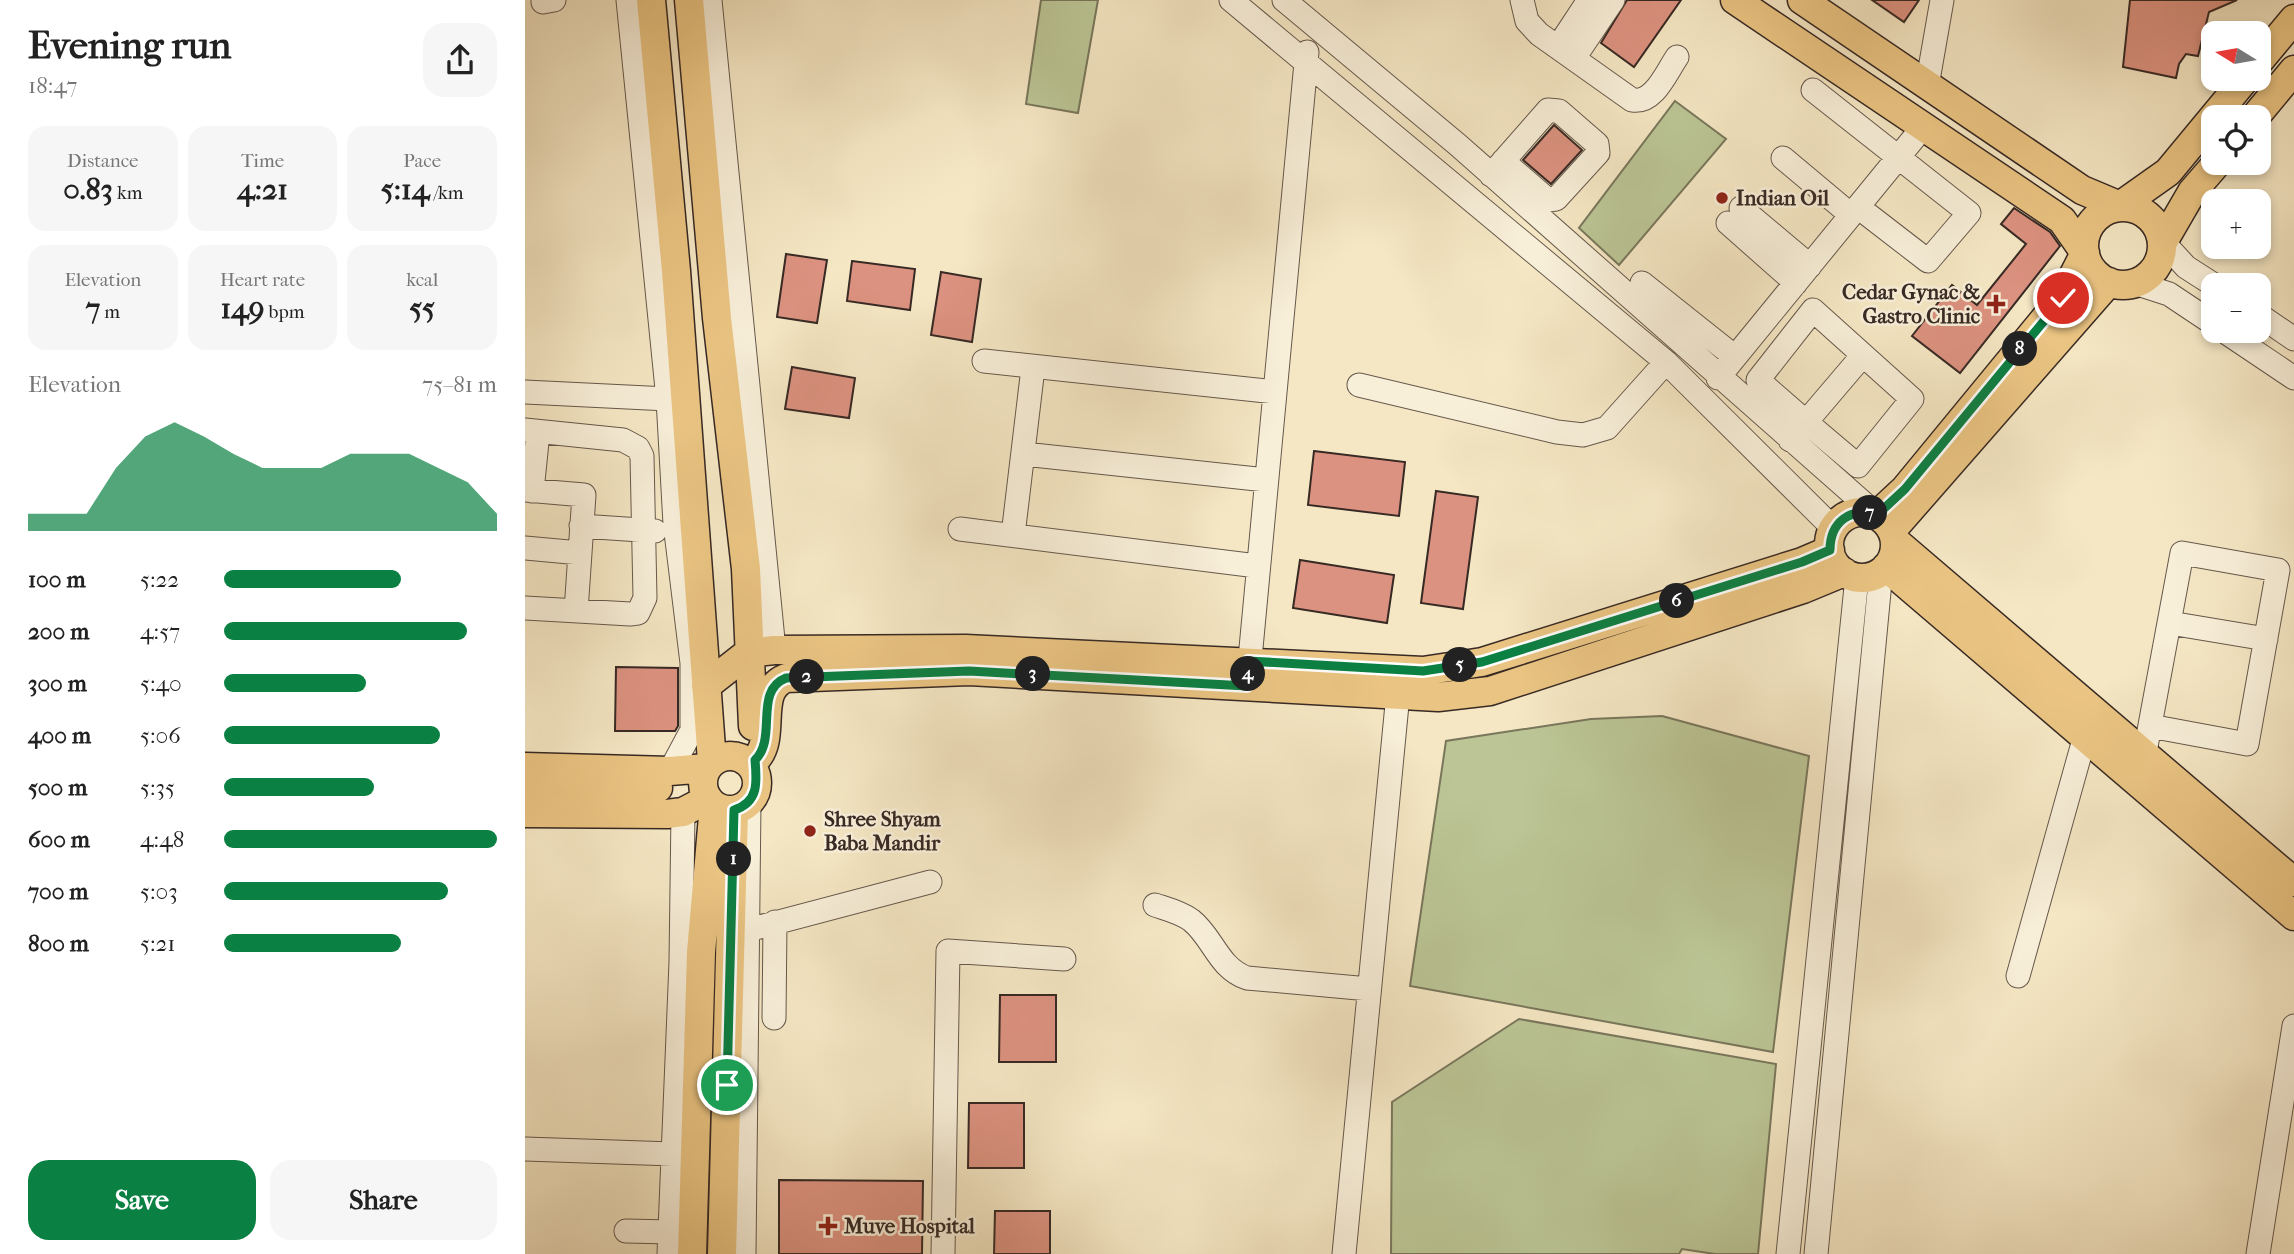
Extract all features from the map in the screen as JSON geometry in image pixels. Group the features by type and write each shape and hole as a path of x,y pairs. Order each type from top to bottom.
{"main road":[{"path":"689,0 723,253 747,569 761,651 726,785 701,952 692,1254"},
{"path":"1735,0 2062,220 2098,275 2122,283"},
{"path":"1802,0 2082,190 2144,213 2153,221 2164,242"},
{"path":"640,4 706,686 726,785 722,1254"},
{"path":"2271,47 2294,19"},
{"path":"2265,105 2294,70"},
{"path":"1866,550 1905,489 2063,298 2085,253 2085,239 2089,227 2097,217 2120,206 2168,172 2235,91"},
{"path":"706,686 761,651 966,649 1248,673 1438,697 1490,691 1803,589 1866,550 2122,283 2156,268 2164,242 2192,192 2207,175"},
{"path":"1866,550 2294,916"},
{"path":"525,813 683,812 726,785 765,748 770,691 778,681 786,678 969,671 1423,671 1482,662 1802,562 1866,550 2148,739 2294,882"},
{"path":"525,767 670,771 726,785"},
{"path":"525,790 726,785"}],"street":[{"path":"710,0 723,253"},
{"path":"1231,0 1665,362 1866,550"},
{"path":"1283,0 1306,9 1497,168 1718,378 1790,440 1866,550 1816,1254"},
{"path":"1523,0 1527,21 1539,34 1632,100 1640,101 1649,97 1677,57"},
{"path":"1566,52 1590,0"},
{"path":"1566,52 1613,0"},
{"path":"1927,86 1942,0"},
{"path":"1248,673 1308,62 1306,9"},
{"path":"1783,158 1928,261 1969,214 1813,90"},
{"path":"1718,378 1923,127"},
{"path":"1734,216 1803,274"},
{"path":"2164,242 2186,267 2201,277"},
{"path":"665,273 668,399 676,532 692,663 692,730 670,771"},
{"path":"1642,283 1735,357"},
{"path":"2122,283 2169,294 2201,315"},
{"path":"1813,310 1912,399 1858,466 1806,422 1758,380 1813,310"},
{"path":"2271,324 2294,338"},
{"path":"2242,343 2294,378"},
{"path":"1790,440 1863,355"},
{"path":"984,361 1275,392"},
{"path":"1359,385 1557,432 1583,435 1607,428 1665,362"},
{"path":"1013,535 1034,368"},
{"path":"525,392 668,399"},
{"path":"525,608 576,611 638,613 645,598 642,456 638,448 623,440 531,431 529,490 584,495 576,611"},
{"path":"1024,454 1266,480"},
{"path":"581,526 676,532"},
{"path":"960,529 1257,566"},
{"path":"525,548 580,553"},
{"path":"1788,1254 1866,550"},
{"path":"2182,553 2278,570 2247,744 2148,739 2182,553"},
{"path":"2170,623 2266,639"},
{"path":"1344,1254 1398,694"},
{"path":"2018,976 2085,736"},
{"path":"726,785 748,930 744,1254"},
{"path":"626,1231 670,1243 681,962 683,812"},
{"path":"748,930 930,882"},
{"path":"1155,905 1190,919 1226,966 1238,975 1370,989"},
{"path":"773,1018 775,922"},
{"path":"943,1254 948,951 1065,960"},
{"path":"2258,1254 2294,1026"},
{"path":"525,1149 673,1154"}],"green space":[{"path":"1041,0 1098,0 1078,113 1026,104"},
{"path":"1675,101 1726,139 1619,265 1579,228"},
{"path":"1662,716 1809,756 1773,1052 1410,986 1446,741 1591,719"},
{"path":"1519,1019 1776,1064 1758,1254 1715,1254 1682,1249 1679,1254 1391,1254 1392,1102"}],"building":[{"path":"1627,0 1681,0 1634,67 1601,43"},
{"path":"1872,0 1919,0 1904,22"},
{"path":"2130,0 2237,0 2209,12 2207,21 2201,21 2198,56 2186,54 2179,64 2176,78 2123,67"},
{"path":"1554,125 1582,150 1551,184 1523,160"},
{"path":"2014,208 2050,232 2060,246 1960,373 1912,336 1952,285 1977,305 2026,244 2001,224"},
{"path":"786,254 827,260 817,323 777,317"},
{"path":"852,261 915,269 910,310 847,301"},
{"path":"941,272 981,279 972,342 931,335"},
{"path":"792,367 855,378 849,418 785,409"},
{"path":"1314,451 1405,462 1399,516 1308,505"},
{"path":"1436,491 1478,497 1463,609 1421,603"},
{"path":"1300,560 1394,575 1387,623 1293,608"},
{"path":"616,667 678,668 678,726 675,731 615,731"},
{"path":"1000,995 1056,995 1056,1062 999,1062"},
{"path":"969,1103 1024,1103 1024,1168 968,1168"},
{"path":"779,1180 923,1181 922,1254 779,1254"},
{"path":"995,1211 1050,1211 1050,1254 994,1254"}],"place":[{"name":"Indian Oil","path":"1722,198"},
{"name":"Cedar Gynac & Gastro Clinic","path":"1996,304"},
{"name":"Shree Shyam Baba Mandir","path":"810,831"},
{"name":"Muve Hospital","path":"828,1226"}],"route":[{"path":"727,1085 734,810 749,802 757,786 755,760 765,748 770,691 778,681 786,678 969,671 1247,686 1248,661 1423,671 1482,662 1802,562 1830,550 1834,528 1841,520 1857,512 1877,515 1905,489 2063,298"}]}
